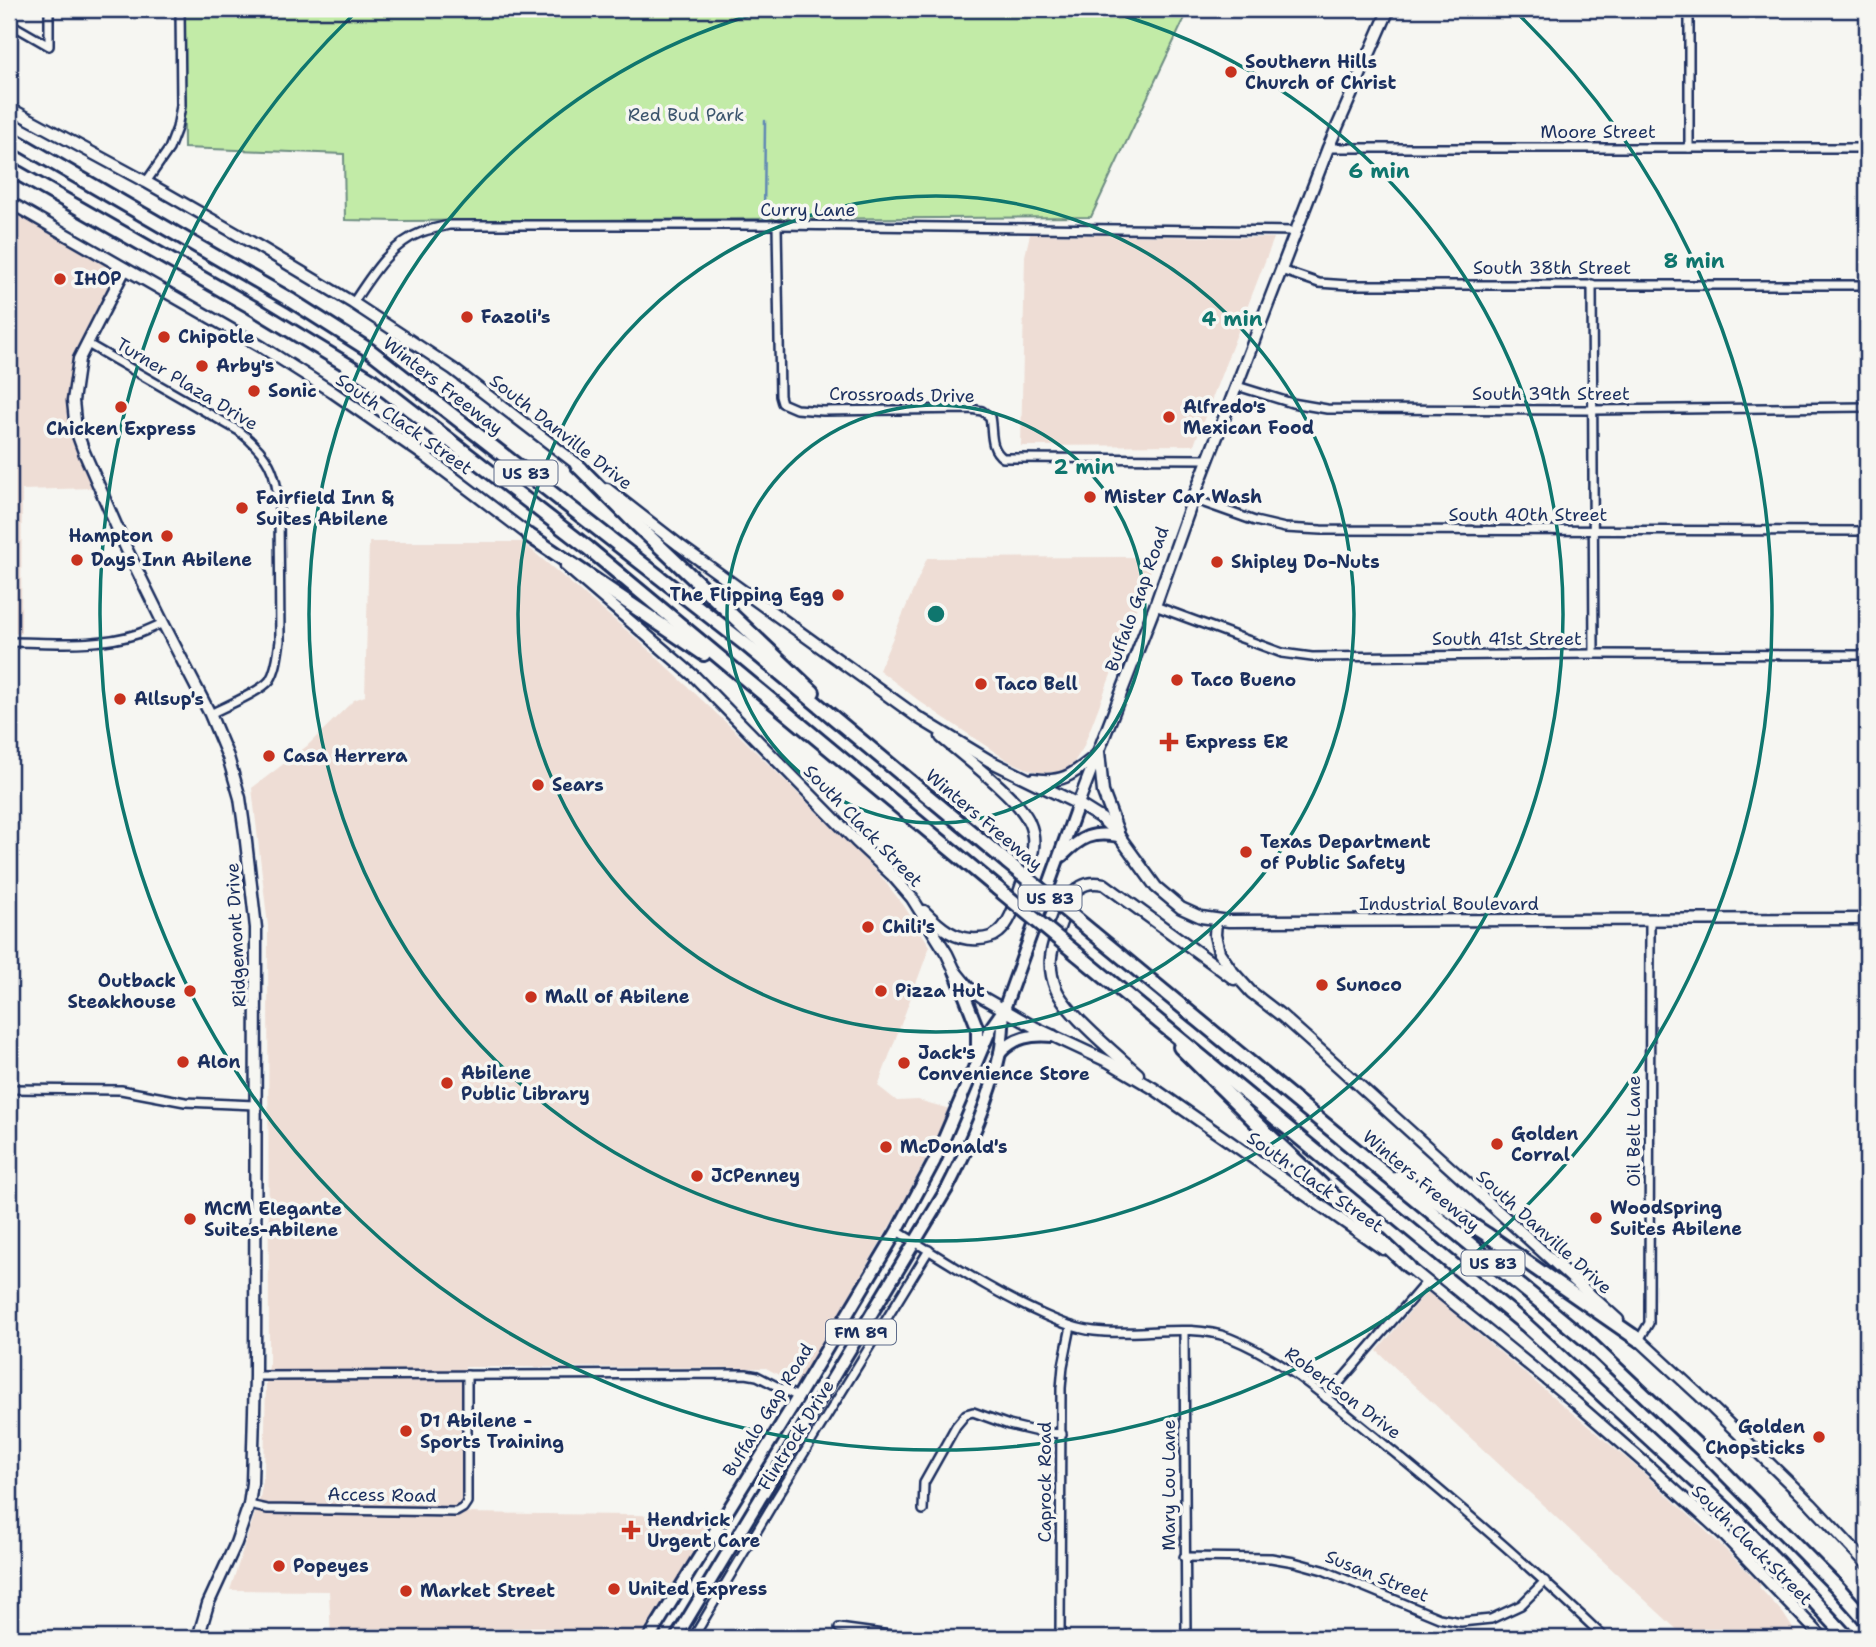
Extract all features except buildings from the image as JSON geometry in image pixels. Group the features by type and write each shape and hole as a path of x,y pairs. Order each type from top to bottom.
{"highway":[{"name":"Winters Freeway","path":"9,137 292,301 369,350 745,644 1584,1339 1703,1451 1838,1587 1867,1621"},
{"name":"US 83","path":"9,167 372,380 588,548 1526,1325 1726,1509 1848,1638"},
{"path":"577,465 889,765"},
{"path":"530,536 760,692"},
{"path":"1120,988 1269,1135 1409,1267"},
{"path":"1347,1143 1486,1234 1639,1340"}],"main road":[{"name":"Buffalo Gap Road","path":"676,1638 916,1242 963,1156 984,1108 1000,1053 1004,1009 1078,804 1328,148 1389,9"},
{"name":"South Danville Drive","path":"9,108 146,182 353,303 453,369 679,545 919,718 990,761 1078,804"},
{"name":"South Clack Street","path":"9,202 262,347 425,456 530,536 695,677 856,841 892,874 912,898 955,971 975,992 1153,1088 1427,1280 1647,1465 1723,1534 1823,1638"},
{"name":"Ridgemont Drive","path":"125,269 79,359 73,401 76,430 89,464 163,623 210,714 228,757 240,798 251,876 256,945 253,1465 249,1505 236,1543 208,1604 198,1638"},
{"path":"912,898 935,922 959,938 984,939 998,933 1008,921 1035,848 1032,829 1022,810 919,718"},
{"path":"1024,778 1047,781 1072,775 1098,752"},
{"path":"1098,752 1103,792 1119,836"},
{"name":"Industrial Boulevard","path":"1078,804 1102,818 1164,895 1191,913 1216,920 1867,919"},
{"path":"1058,861 1087,836 1119,836"},
{"path":"1153,1088 1079,1019 1055,987 1051,968 1052,951 1069,901 1078,888 1089,882 1097,882 1112,888 1251,992"},
{"name":"South Danville Drive","path":"1216,920 1215,935 1219,952 1251,992 1349,1076 1699,1394 1811,1504 1867,1564"},
{"path":"955,971 977,1027 977,1059"},
{"name":"Buffalo Gap Road","path":"649,1638 897,1231 934,1162 992,1026 1004,1009"},
{"path":"1000,1053 1010,1043 1025,1037 1036,1034 1053,1035"},
{"path":"797,1397 806,1410 803,1429"}],"street":[{"path":"9,23 49,46 49,9"},
{"path":"146,182 169,149 177,128 181,106 180,9"},
{"path":"1689,9 1689,148"},
{"name":"Moore Street","path":"1328,148 1867,148"},
{"name":"Curry Lane","path":"353,303 381,264 401,243 421,232 449,225 777,225 1296,231"},
{"name":"Crossroads Drive","path":"777,225 782,403 796,409 823,411 982,411 990,417 992,442 996,453 1003,458 1208,459"},
{"name":"South 38th Street","path":"1281,270 1319,283 1348,285 1867,285"},
{"path":"1592,284 1594,654"},
{"name":"Turner Plaza Drive","path":"86,343 239,431 256,444 274,473 279,509 278,659 269,681 210,714"},
{"name":"South 39th Street","path":"1237,386 1292,403 1326,409 1867,407"},
{"name":"South 40th Street","path":"1193,499 1255,521 1284,528 1321,530 1867,531"},
{"name":"South 41st Street","path":"1155,606 1282,653 1312,657 1867,655"},
{"path":"9,642 111,640 163,623"},
{"name":"Oil Belt Lane","path":"1639,1340 1649,1323 1650,919"},
{"path":"9,1089 121,1090 185,1102 255,1105"},
{"name":"Robertson Drive","path":"897,1231 1015,1302 1071,1326 1123,1333 1209,1332 1228,1337 1256,1350 1326,1398 1439,1489 1545,1581 1605,1638"},
{"name":"Flintrock Drive","path":"693,1638 929,1250"},
{"path":"1326,1398 1427,1280"},
{"name":"Caprock Road","path":"1060,1638 1061,1388 1071,1326"},
{"name":"Mary Lou Lane","path":"1184,1331 1186,1638"},
{"path":"255,1376 746,1374 757,1376 797,1397"},
{"name":"Access Road","path":"249,1505 267,1509 456,1512 463,1508 467,1502 467,1375"},
{"path":"923,1510 924,1483 956,1426 966,1414 973,1412 1009,1425 1062,1434"},
{"name":"Susan Street","path":"1184,1557 1270,1558 1294,1562 1323,1570 1439,1618 1461,1622 1491,1619 1521,1605 1545,1581"},
{"path":"839,1628 912,1638"}],"shaded area":[{"path":"9,206 120,270 76,353 67,411 92,488 22,490 21,634 9,633"},
{"path":"1030,234 1274,238 1194,445 1021,446 1025,256"},
{"path":"369,542 522,542 637,639 733,729 879,874 930,946 878,1086 897,1101 918,1100 950,1109 902,1205 797,1385 766,1368 465,1367 463,1513 716,1516 644,1638 331,1638 329,1591 230,1590 260,1498 264,1473 266,1381 269,1366 268,926 252,788 307,746 354,700 365,696"},
{"path":"927,558 1155,559 1083,748 1073,764 1061,772 1030,770 1007,760 922,703 879,670"},
{"path":"1427,1291 1639,1469 1721,1545 1761,1585 1759,1587 1783,1613 1799,1638 1686,1638 1377,1351"}],"green space":[{"name":"Red Bud Park","path":"183,9 1189,9 1091,217 400,221 345,220 344,154 184,148"}],"waterway":[{"path":"764,220 765,121"}],"place":[{"name":"Southern Hills Church of Christ","path":"1231,72"},
{"name":"IHOP","path":"60,279"},
{"name":"Fazoli's","path":"467,317"},
{"name":"Chipotle","path":"164,337"},
{"name":"Arby's","path":"202,366"},
{"name":"Sonic","path":"254,391"},
{"name":"Chicken Express","path":"121,407"},
{"name":"Alfredo's Mexican Food","path":"1169,417"},
{"name":"Mister Car Wash","path":"1090,497"},
{"name":"Fairfield Inn & Suites Abilene","path":"242,508"},
{"name":"Hampton","path":"167,536"},
{"name":"Days Inn Abilene","path":"77,560"},
{"name":"Shipley Do-Nuts","path":"1217,562"},
{"name":"The Flipping Egg","path":"838,595"},
{"name":"Taco Bueno","path":"1177,680"},
{"name":"Taco Bell","path":"981,684"},
{"name":"Allsup's","path":"120,699"},
{"name":"Express ER","path":"1169,742"},
{"name":"Casa Herrera","path":"269,756"},
{"name":"Sears","path":"538,785"},
{"name":"Texas Department of Public Safety","path":"1246,852"},
{"name":"Chili's","path":"868,927"},
{"name":"Sunoco","path":"1322,985"},
{"name":"Outback Steakhouse","path":"190,991"},
{"name":"Pizza Hut","path":"881,991"},
{"name":"Mall of Abilene","path":"531,997"},
{"name":"Alon","path":"183,1062"},
{"name":"Jack's Convenience Store","path":"904,1063"},
{"name":"Abilene Public Library","path":"447,1083"},
{"name":"Golden Corral","path":"1497,1144"},
{"name":"McDonald's","path":"886,1147"},
{"name":"JCPenney","path":"697,1176"},
{"name":"WoodSpring Suites Abilene","path":"1596,1218"},
{"name":"MCM Elegante Suites-Abilene","path":"190,1219"},
{"name":"D1 Abilene - Sports Training","path":"406,1431"},
{"name":"Golden Chopsticks","path":"1819,1437"},
{"name":"Hendrick Urgent Care","path":"631,1530"},
{"name":"Popeyes","path":"279,1566"},
{"name":"United Express","path":"614,1589"},
{"name":"Market Street","path":"406,1591"}]}
